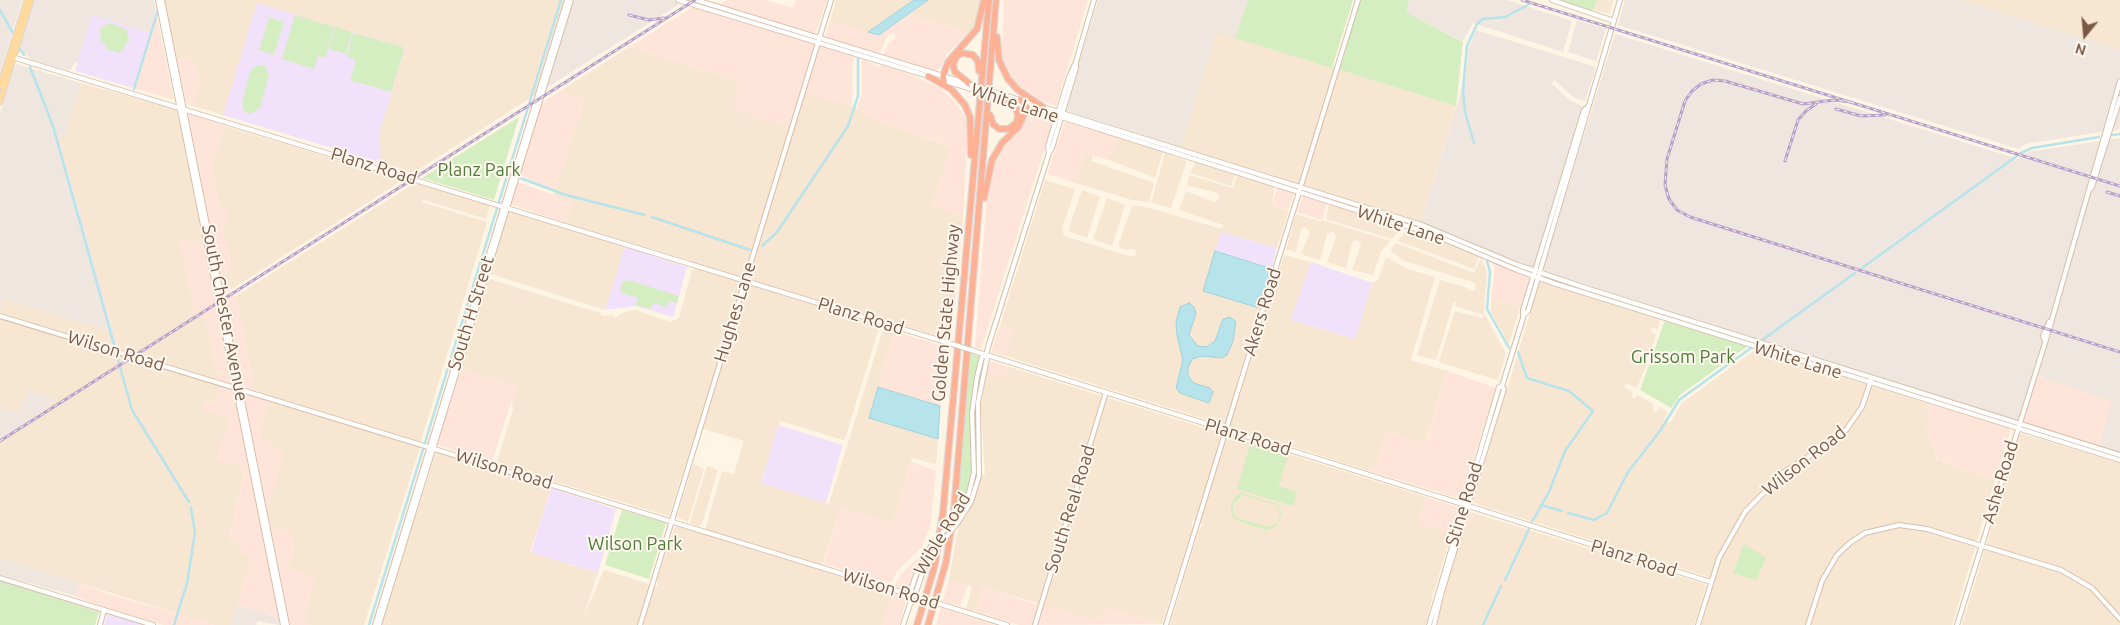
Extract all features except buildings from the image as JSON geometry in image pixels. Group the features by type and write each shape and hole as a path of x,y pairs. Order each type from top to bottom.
{"highway":[{"path":"944,79 950,60 969,40 977,28 984,0"},
{"name":"Golden State Highway","path":"918,625 933,574 942,527 989,0"},
{"path":"997,0 997,48 1000,64 1014,86 1043,107"},
{"name":"Golden State Highway","path":"928,625 942,576 952,524 997,0"},
{"path":"971,87 954,69 954,60 962,53 973,55 978,61 980,94"},
{"path":"928,76 955,92 965,105 970,117 971,199"},
{"path":"990,88 991,122 997,128 1007,130 1016,124 1018,113 1014,106 1001,96"},
{"path":"978,222 992,160 1002,143 1019,126 1027,107 1020,100"}],"main road":[{"path":"0,102 27,0"},
{"path":"0,86 31,0"}],"street":[{"name":"South Chester Avenue","path":"158,0 178,107 287,625"},
{"name":"South Chester Avenue","path":"162,0 283,625"},
{"name":"South H Street","path":"549,66 567,0"},
{"name":"South H Street","path":"375,625 502,205 571,0"},
{"name":"White Lane","path":"678,0 819,40 865,57 902,64 944,79 1043,107 1060,115 1151,146 1170,149"},
{"name":"White Lane","path":"696,0 928,76 944,79"},
{"name":"Hughes Lane","path":"640,625 831,0"},
{"name":"Wible Road","path":"912,595 916,592 923,571 934,551 971,502 979,476 978,403 986,355 1049,152 1052,148 1066,85 1076,62 1094,0"},
{"name":"Akers Road","path":"1166,625 1358,0"},
{"path":"1552,0 1614,20"},
{"name":"Stine Road","path":"1537,274 1550,223 1588,111 1620,0"},
{"path":"700,6 714,6"},
{"path":"559,39 560,23"},
{"name":"Planz Road","path":"12,56 952,344 1711,582"},
{"name":"Wible Road","path":"1060,115 1068,95 1076,62"},
{"name":"Ashe Road","path":"1957,625 2089,190 2120,81"},
{"path":"1066,85 1069,88 1068,95"},
{"name":"White Lane","path":"1001,96 1027,107 1124,132 1170,149 1406,223 1483,255 1537,274 1726,332 1786,356 1932,399 1956,409 1988,414 2062,442 2110,457 2120,457"},
{"name":"Ashe Road","path":"2089,190 2092,187 2120,98"},
{"name":"Stine Road","path":"1429,625 1499,388 1502,386 1524,315 1523,310 1548,244 1584,110 1588,107"},
{"path":"1102,130 1124,132"},
{"name":"White Lane","path":"1192,156 1212,160 1386,219 1430,228 1567,287 1738,341 1750,341"},
{"path":"1548,244 1550,223"},
{"path":"1432,234 1455,238"},
{"path":"1483,255 1500,260 1503,258"},
{"path":"1567,287 1583,287"},
{"name":"Wilson Road","path":"0,316 1007,625"},
{"path":"1706,331 1726,332"},
{"name":"White Lane","path":"1763,346 1805,357 1916,396 1952,403 1972,412 2080,443 2120,457"},
{"path":"1786,356 1789,354 1805,357"},
{"name":"Wible Road","path":"903,625 916,575 930,548 959,512 969,493 974,475 972,402 982,357 986,355"},
{"name":"Wilson Road","path":"1698,625 1711,582 1728,538 1752,503 1784,472 1830,443 1846,430 1862,406 1871,380"},
{"name":"Stine Road","path":"1434,625 1465,506 1504,389 1502,386"},
{"name":"South Real Road","path":"1035,625 1106,392"},
{"path":"1491,430 1492,412"},
{"path":"2062,442 2080,443"},
{"name":"South H Street","path":"380,625 428,446"},
{"path":"2088,450 2103,450"},
{"path":"1808,625 1822,581 1830,564 1847,545 1865,533 1891,526 1914,526 2052,567 2073,576 2097,592 2120,619"},
{"path":"0,578 153,625"},
{"path":"100,625 104,610"}],"shaded area":[{"path":"0,0 22,0 0,73"},
{"path":"34,0 154,0 156,11 150,33 92,16 78,62 75,62 70,71 30,59 27,55 18,52"},
{"path":"164,0 574,0 546,88 413,173 381,163 378,144 379,134 405,48 257,4 223,115 193,106 199,78 191,56 177,59"},
{"path":"574,0 671,0 681,3 546,88"},
{"path":"727,0 765,0 793,8 796,0 827,0 815,34 719,4"},
{"path":"836,0 914,0 868,32 830,21"},
{"path":"928,0 981,0 976,24 971,33 910,14"},
{"path":"1004,0 1088,0 1056,106 1032,97 1015,84 1008,75 1003,64 1002,48"},
{"path":"1098,0 1248,0 1235,38 1216,32 1181,147 1064,110"},
{"path":"1409,0 1507,0 1572,21 1563,52 1473,23 1463,41 1406,12"},
{"path":"1597,0 1614,0 1609,14 1594,10"},
{"path":"1625,0 1960,0 2120,50 2120,129 2025,144 2019,149 1618,25"},
{"path":"1960,0 2120,0 2120,50"},
{"path":"257,3 405,48 379,134 381,163 223,115"},
{"path":"693,7 854,56 852,73 853,93 850,107 802,92 791,125 765,121 732,107 740,82 629,47"},
{"path":"156,11 174,100 133,88"},
{"path":"910,14 971,33 947,53 941,67 935,71 884,55 888,44 896,38 894,33 888,35 880,52 877,53 825,37 830,21 879,35"},
{"path":"92,15 150,33 133,88 75,71"},
{"path":"1577,20 1606,29 1596,61 1568,52"},
{"path":"1476,30 1596,67 1585,101 1573,97 1554,79 1552,84 1571,101 1582,106 1533,268 1421,222 1466,75 1469,47"},
{"path":"1216,31 1456,106 1421,222 1181,147"},
{"path":"1615,34 2018,159 2028,152 2120,138 2120,452 2099,445 2112,401 2034,375 2021,421 1542,271"},
{"path":"629,47 740,82 733,107 765,121 781,122 802,92 858,109 874,120 951,147 932,206 963,216 951,340 872,317 879,328 845,439 780,421 761,482 829,504 883,329 886,328 894,331 869,417 938,439 936,463 912,458 892,523 841,508 821,570 892,592 882,625 381,625 436,452 488,468 493,472 498,471 533,482 538,486 542,484 551,488 530,552 598,573 583,618 604,570 647,583 654,588 658,586 657,579 675,526 704,534 722,471 734,474 744,441 704,429 697,429 669,516 499,465 497,461 513,410 512,399 518,387 461,369 489,279 600,313 603,316 612,315 615,318 624,312 636,310 670,322 679,318 692,270 695,269 692,261 566,223 573,202 553,195 584,100 559,92"},
{"path":"191,56 201,79 193,106 186,103 177,59"},
{"path":"862,59 879,67 883,65 902,71 940,88 956,103 965,117 968,131 963,216 932,207 950,146 874,120 858,109 862,89"},
{"path":"16,64 81,83 64,138 59,137 79,209 74,208 80,210 119,352 114,350 107,330 3,299 0,307 0,113"},
{"path":"81,83 188,113 214,248 180,239 193,306 191,313 204,315 220,387 215,403 229,418 246,467 228,539 241,543 238,552 252,557 231,625 215,625 197,620 0,558 0,443 56,399 28,390 20,413 0,407 0,307 3,299 108,330 114,350 119,352 59,137 64,138"},
{"path":"559,92 584,99 555,190 519,175 542,103"},
{"path":"188,113 225,126 216,157 212,156 210,159 219,206 228,213 223,230 233,267 221,275 225,293 236,296 253,383 252,388 264,392 268,405 259,438 271,442 270,447 284,452 267,509 270,526 292,533 295,546 288,568 316,576 304,616 305,625 279,625 278,617 237,605 252,557 238,552 241,543 228,539 246,468 216,459 229,418 201,410 204,400 215,403 220,387 204,315 191,314 193,306 180,239 214,248"},
{"path":"1027,115 1053,121 981,349 975,347 987,196 992,167 1000,151 1022,127"},
{"path":"1065,122 1117,137 1109,160 1085,153 1076,183 1047,174"},
{"path":"225,126 403,180 225,293 221,275 232,267 223,229 228,213 219,206 210,159 212,156 216,157"},
{"path":"1117,137 1163,152 1155,178 1109,160"},
{"path":"1085,152 1093,155 1091,161 1154,183 1149,202 1132,200 1076,183"},
{"path":"1165,153 1187,161 1171,208 1151,203"},
{"path":"1195,162 1235,175 1231,186 1190,173"},
{"path":"1189,175 1233,188 1237,175 1274,187 1272,205 1289,211 1277,248 1221,232 1203,291 1259,308 1237,383 1236,407 1284,255 1311,262 1291,320 1355,339 1372,283 1378,280 1386,257 1408,269 1435,277 1411,360 1447,371 1425,444 1386,432 1373,472 1005,356 1013,330 1000,326 1045,180 1075,189 1062,229 1064,236 1132,257 1136,255 1135,249 1126,250 1118,246 1132,206 1142,206 1222,229 1223,225 1179,210 1186,191 1214,202 1220,198 1217,193 1187,185"},
{"path":"518,182 573,202 566,223 511,204"},
{"path":"415,183 490,205 486,219 424,200 421,202 487,222 421,441 403,441 420,447 364,625 305,625 304,616 310,597 288,568 295,546 270,526 267,509 284,452 270,447 258,438 268,405 252,388 253,383 236,296"},
{"path":"1277,188 1294,193 1288,210 1272,205"},
{"path":"1082,190 1100,197 1087,238 1068,231"},
{"path":"1303,196 1327,203 1322,220 1297,212"},
{"path":"1107,198 1125,205 1112,246 1093,239"},
{"path":"1329,204 1399,225 1401,228 1392,239 1326,219"},
{"path":"508,211 625,247 605,310 490,274"},
{"path":"1296,214 1390,241 1381,252 1373,275 1352,270 1361,245 1358,240 1352,242 1346,268 1327,262 1336,237 1333,231 1327,234 1320,260 1301,254 1310,232 1306,227 1301,229 1296,252 1286,249"},
{"path":"1408,228 1479,257 1474,269 1398,241"},
{"path":"1221,232 1277,248 1272,269 1215,251"},
{"path":"1396,243 1474,273 1481,258 1487,271 1484,313 1506,354 1498,380 1439,361 1455,311 1482,318 1484,315 1455,306 1456,302 1454,301 1436,360 1417,355 1440,280 1465,287 1471,291 1475,290 1476,285 1473,282 1404,261 1390,251"},
{"path":"625,247 687,267 673,317 636,306 605,310"},
{"path":"1492,261 1530,278 1520,307 1491,299 1495,269"},
{"path":"1311,262 1372,283 1355,339 1291,320"},
{"path":"1542,281 1660,319 1658,329 1652,328 1651,331 1656,335 1650,354 1642,353 1641,357 1648,361 1637,388 1626,383 1624,387 1633,392 1631,397 1634,399 1638,395 1654,404 1653,411 1655,413 1660,407 1668,412 1664,419 1670,423 1682,403 1756,349 1930,404 1926,431 1935,447 1936,460 1995,480 1952,625 1701,625 1714,584 1709,577 1473,503 1539,283"},
{"path":"1491,299 1520,307 1509,344 1491,312"},
{"path":"1000,326 1013,330 1005,356 991,352"},
{"path":"894,331 945,347 940,406 878,387"},
{"path":"990,361 1009,367 1004,380 986,374"},
{"path":"1009,367 1426,497 1419,523 1452,533 1433,594 1426,625 1170,625 1199,530 1203,525 1195,520 1191,522 1193,528 1162,624 1106,607 1101,622 982,587 975,611 966,609 972,587 949,579 959,523 967,515 982,476 985,474 981,408 986,374 1004,379"},
{"path":"461,369 518,387 512,399 492,462 437,445"},
{"path":"1447,371 1496,388 1461,499 1373,472 1386,432 1426,444"},
{"path":"2033,375 2113,401 2099,445 2021,421"},
{"path":"28,390 56,399 0,443 0,407 20,413"},
{"path":"1930,404 2009,428 2010,431 1995,480 1937,460 1935,447 1926,431"},
{"path":"778,425 843,445 826,503 761,483"},
{"path":"2020,433 2120,463 2120,625 1962,625"},
{"path":"911,462 936,471 930,527 921,548 897,571 891,583 824,564 841,508 892,523"},
{"path":"693,464 704,469 688,522 677,517"},
{"path":"707,466 718,470 702,524 698,526 690,523"},
{"path":"551,488 616,509 598,573 531,552"},
{"path":"1426,497 1460,508 1452,533 1419,523"},
{"path":"1470,512 1704,584 1706,587 1694,625 1437,625 1442,602"},
{"path":"920,556 921,558 910,589 896,587 895,584 901,574"},
{"path":"0,558 79,583 75,596 0,575"},
{"path":"949,579 968,585 960,606 943,601"},
{"path":"79,583 112,595 215,625 163,625 101,606 75,596"},
{"path":"982,587 1039,605 1033,625 1019,625 975,611"},
{"path":"892,592 907,598 899,625 882,625"},
{"path":"1044,604 1101,622 1106,607 1162,624 1037,625"},
{"path":"237,605 278,617 279,625 258,621 256,625 231,625"},
{"path":"941,607 947,610 995,625 936,625"},
{"path":"107,614 143,625 104,625"}],"green space":[{"path":"1248,0 1353,0 1332,68 1235,38"},
{"path":"1360,0 1409,0 1406,12 1463,42 1456,106 1340,70"},
{"path":"1557,0 1597,0 1593,11"},
{"path":"295,15 335,27 325,58 318,56 314,69 282,59"},
{"path":"269,17 284,22 274,55 259,50"},
{"path":"107,24 113,24 127,30 129,41 123,48 127,51 121,49 120,53 106,49 107,45 99,42 101,41 100,30"},
{"path":"336,27 352,32 346,54 329,49"},
{"path":"353,33 403,47 404,50 391,92 350,80 356,60 347,57"},
{"path":"256,65 265,66 269,75 260,108 250,114 244,111 242,103 250,72"},
{"name":"Planz Park","path":"519,117 494,200 422,178"},
{"path":"628,280 679,296 677,303 669,301 667,307 653,303 651,309 636,305 638,298 620,292 623,282"},
{"name":"Grissom Park","path":"1665,320 1748,346 1680,395 1671,408 1640,390"},
{"path":"969,353 979,356 980,359 971,400 973,468 968,490 955,514"},
{"path":"1250,445 1288,456 1279,486 1297,492 1293,506 1237,489"},
{"path":"1241,493 1278,504 1282,513 1277,526 1266,530 1235,520 1231,513 1231,504 1236,496","holes":["1242,495 1277,505 1280,512 1278,523 1269,527 1237,518 1233,512 1233,504"]},
{"name":"Wilson Park","path":"622,510 666,523 649,579 605,565"},
{"path":"1744,544 1766,558 1756,580 1733,573"},
{"path":"0,581 99,612 95,625 0,625"}],"water":[{"path":"914,0 928,0 879,35 868,32"},
{"path":"1215,251 1272,269 1259,308 1203,291"},
{"path":"1189,303 1194,307 1196,313 1189,335 1198,346 1207,347 1215,341 1223,319 1230,317 1236,322 1233,341 1227,355 1222,358 1202,356 1192,359 1188,368 1188,376 1194,383 1210,388 1213,392 1209,403 1180,393 1176,388 1183,360 1176,322 1180,307"},
{"path":"878,387 940,406 938,439 869,418"}],"waterway":[{"path":"369,625 561,0"},
{"path":"1474,143 1465,112 1463,90 1467,46 1477,24 1483,19 1505,17 1528,5"},
{"path":"134,89 159,7"},
{"path":"0,10 13,33"},
{"path":"20,49 24,55"},
{"path":"762,246 777,232 848,126 858,96 858,58"},
{"path":"30,67 53,126 115,348"},
{"path":"2112,135 2120,134"},
{"path":"1862,268 2021,153 2032,148 2099,137"},
{"path":"520,178 566,195 645,215"},
{"path":"652,217 750,250"},
{"path":"1487,261 1490,272 1487,309 1509,348"},
{"path":"1568,513 1594,520 1607,513 1628,472 1660,431 1679,400 1855,273"},
{"path":"1518,352 1527,378 1569,391 1593,411 1565,451 1549,492 1532,522"},
{"path":"117,354 119,363"},
{"path":"120,367 132,410 189,502"},
{"path":"1541,505 1562,511"},
{"path":"174,625 187,583 195,533 191,508"},
{"path":"1505,580 1529,529"},
{"path":"1483,625 1501,586"}],"railway":[{"path":"0,441 695,0"},
{"path":"1522,0 2120,186"},
{"path":"629,15 649,20 664,18"},
{"path":"1851,102 1834,100 1803,104 1725,81 1713,80 1701,84 1692,91 1685,101 1667,159 1665,185 1669,199 1677,210 1690,217 2120,352"},
{"path":"1785,161 1798,120 1816,104"},
{"path":"1836,109 1861,116 1885,115"},
{"path":"2107,192 2120,196"}]}
